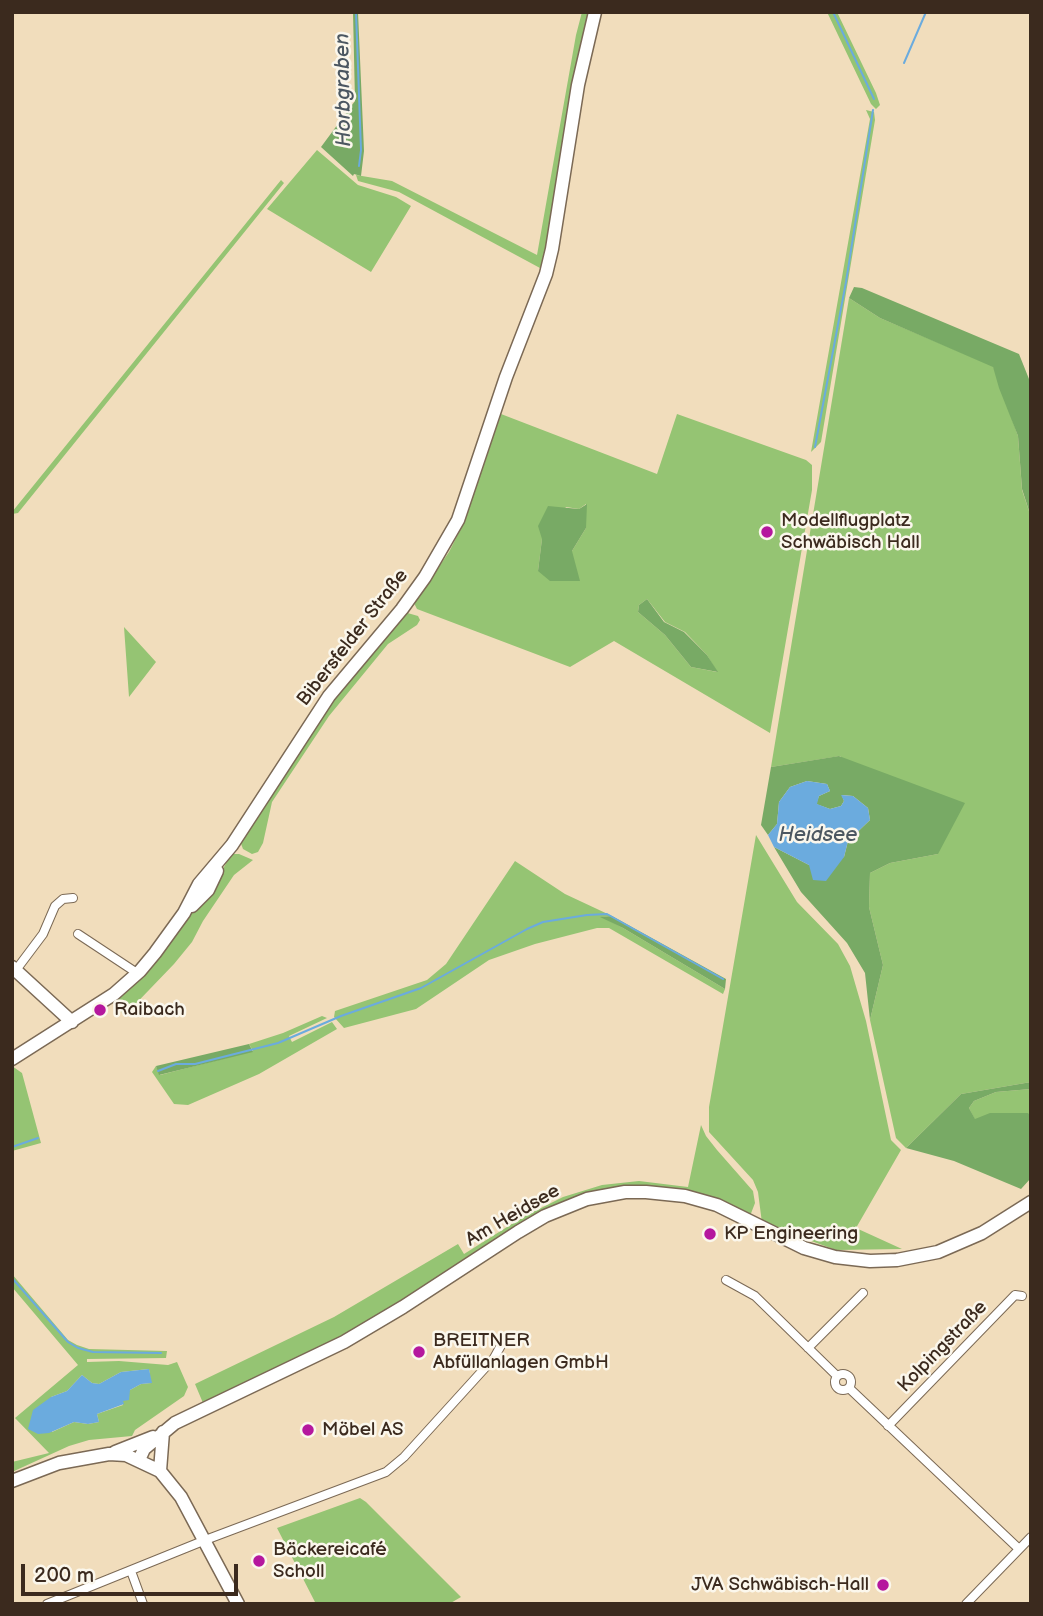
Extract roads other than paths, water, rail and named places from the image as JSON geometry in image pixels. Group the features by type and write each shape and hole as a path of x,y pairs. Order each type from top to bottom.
{"street":[{"name":"Bibersfelder Straße","path":"12,1059 114,994 137,973 184,913 208,890 221,861 329,696 402,609 425,577 457,520 468,495 552,249 578,85 595,12"},
{"path":"72,1022 14,969 43,934 55,906 63,899 73,898"},
{"path":"78,934 137,973"},
{"name":"Am Heidsee","path":"142,1461 144,1449 189,1415 344,1342 545,1216 587,1199 625,1192 685,1196 717,1205 766,1231 818,1253 870,1261 897,1260 938,1252 982,1233 1031,1202"},
{"path":"726,1280 755,1296 836,1376 836,1386 842,1390 849,1388 1019,1549"},
{"path":"808,1348 863,1293"},
{"name":"Kolpingstraße","path":"888,1426 1015,1295 1022,1296"},
{"path":"47,1604 203,1541 386,1472 404,1457 494,1358 504,1340"},
{"path":"12,1481 59,1463 109,1454 161,1434 160,1471"},
{"path":"109,1454 126,1455 160,1471 181,1497 239,1604"},
{"path":"966,1604 1031,1537"},
{"path":"131,1571 143,1604"}],"water":[{"name":"Heidsee","path":"807,781 827,784 830,791 819,796 817,804 830,809 841,806 844,801 841,795 853,796 868,808 870,820 848,841 844,857 826,881 813,880 809,865 774,847 768,835 777,824 779,802 790,787"},
{"path":"149,1369 152,1383 141,1384 130,1390 129,1400 123,1401 124,1404 97,1414 99,1422 74,1422 49,1433 38,1434 28,1429 33,1410 51,1397 67,1391 82,1375 92,1383 99,1384 121,1372"}],"waterway":[{"name":"Horbgraben","path":"356,12 361,150 359,166"},
{"path":"833,12 874,99"},
{"path":"904,63 926,12"},
{"path":"815,447 846,282 873,110"},
{"path":"158,1071 176,1064 195,1064 278,1043 341,1016 421,988 543,922 607,914 723,979"},
{"path":"12,1147 38,1138"},
{"path":"12,1278 68,1342 78,1348 93,1352 161,1353"}],"place":[{"name":"Modellflugplatz Schwäbisch Hall","path":"767,532"},
{"name":"Raibach","path":"100,1010"},
{"name":"KP Engineering","path":"710,1234"},
{"name":"BREITNER Abfüllanlagen GmbH","path":"419,1352"},
{"name":"Möbel AS","path":"308,1430"},
{"name":"Bäckereicafé Scholl","path":"259,1561"},
{"name":"JVA Schwäbisch-Hall","path":"883,1585"}]}
